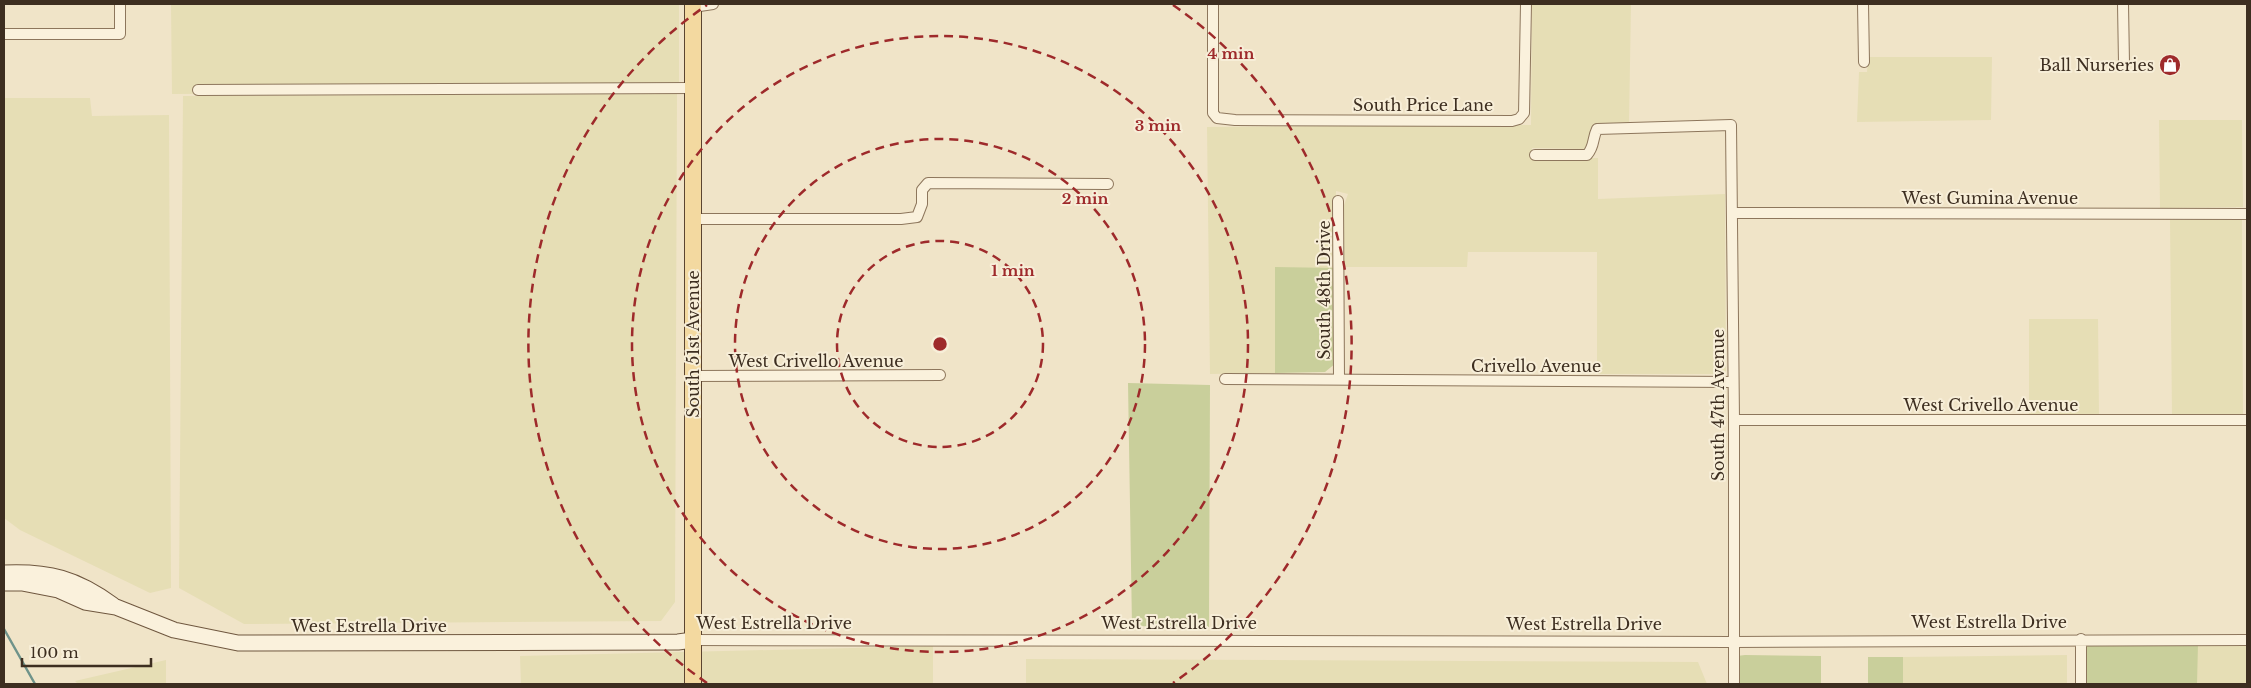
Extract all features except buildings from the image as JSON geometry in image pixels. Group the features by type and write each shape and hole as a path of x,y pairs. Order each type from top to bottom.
{"main road":[{"name":"South 51st Avenue","path":"693,5 693,684"},
{"name":"West Estrella Drive","path":"4,573 36,573 72,581 91,588 116,607"},
{"name":"West Estrella Drive","path":"4,583 22,583 47,587 85,602 116,607 174,630 214,640 249,644 678,642 693,640"}],"street":[{"path":"4,34 120,34 120,4"},
{"path":"693,5 713,4"},
{"name":"South Price Lane","path":"1213,4 1213,114 1217,118 1236,120 1512,121 1519,119 1524,113 1526,4"},
{"path":"1863,4 1864,62"},
{"path":"2123,4 2124,64"},
{"path":"198,90 693,88"},
{"name":"South 47th Avenue","path":"1535,155 1587,155 1594,148 1597,129 1731,125 1734,684"},
{"path":"693,218 901,219 917,216 922,204 922,190 928,183 1108,184"},
{"name":"South 48th Drive","path":"1338,201 1339,380"},
{"name":"West Gumina Avenue","path":"1732,213 2247,214"},
{"name":"West Crivello Avenue","path":"693,376 940,376"},
{"path":"1225,379 1339,380"},
{"name":"Crivello Avenue","path":"1339,380 1733,382"},
{"name":"West Crivello Avenue","path":"1734,420 2247,420"},
{"path":"2081,639 2081,684"},
{"name":"West Estrella Drive","path":"693,640 1733,642 2081,639 2247,640"}],"shaded area":[{"path":"171,4 679,4 679,91 172,94"},
{"path":"1532,4 1631,4 1629,123 1597,124 1592,130 1591,143 1585,149 1532,148 1532,158 1598,158 1598,199 1725,194 1726,374 1597,374 1597,252 1468,252 1467,267 1343,267 1343,208 1348,194 1336,191 1335,268 1275,268 1275,373 1210,374 1207,127 1531,125"},
{"path":"1868,57 1992,57 1991,120 1857,122 1859,72 1867,72"},
{"path":"677,94 675,602 661,621 244,624 179,588 183,96"},
{"path":"4,98 90,98 92,116 169,115 171,588 150,593 20,530 4,518"},
{"path":"2159,120 2242,120 2243,207 2160,208"},
{"path":"2242,219 2243,414 2172,415 2170,220"},
{"path":"2029,319 2098,319 2099,416 2029,416"},
{"path":"2247,644 2247,684 2141,684 2141,645"},
{"path":"933,646 933,684 521,684 520,656"},
{"path":"2067,655 2067,684 1903,684 1903,657"},
{"path":"1026,659 1698,662 1707,684 1026,684"},
{"path":"166,660 166,684 78,684 75,681"}],"green space":[{"path":"1275,267 1335,268 1336,363 1325,372 1275,373"},
{"path":"1128,383 1210,385 1209,627 1132,626"},
{"path":"2086,644 2198,644 2197,684 2086,684"},
{"path":"1737,656 1821,656 1821,684 1737,684"},
{"path":"1868,657 1903,657 1903,684 1868,684"}],"waterway":[{"path":"4,629 35,684"}],"place":[{"name":"Ball Nurseries","path":"2170,65"}]}
